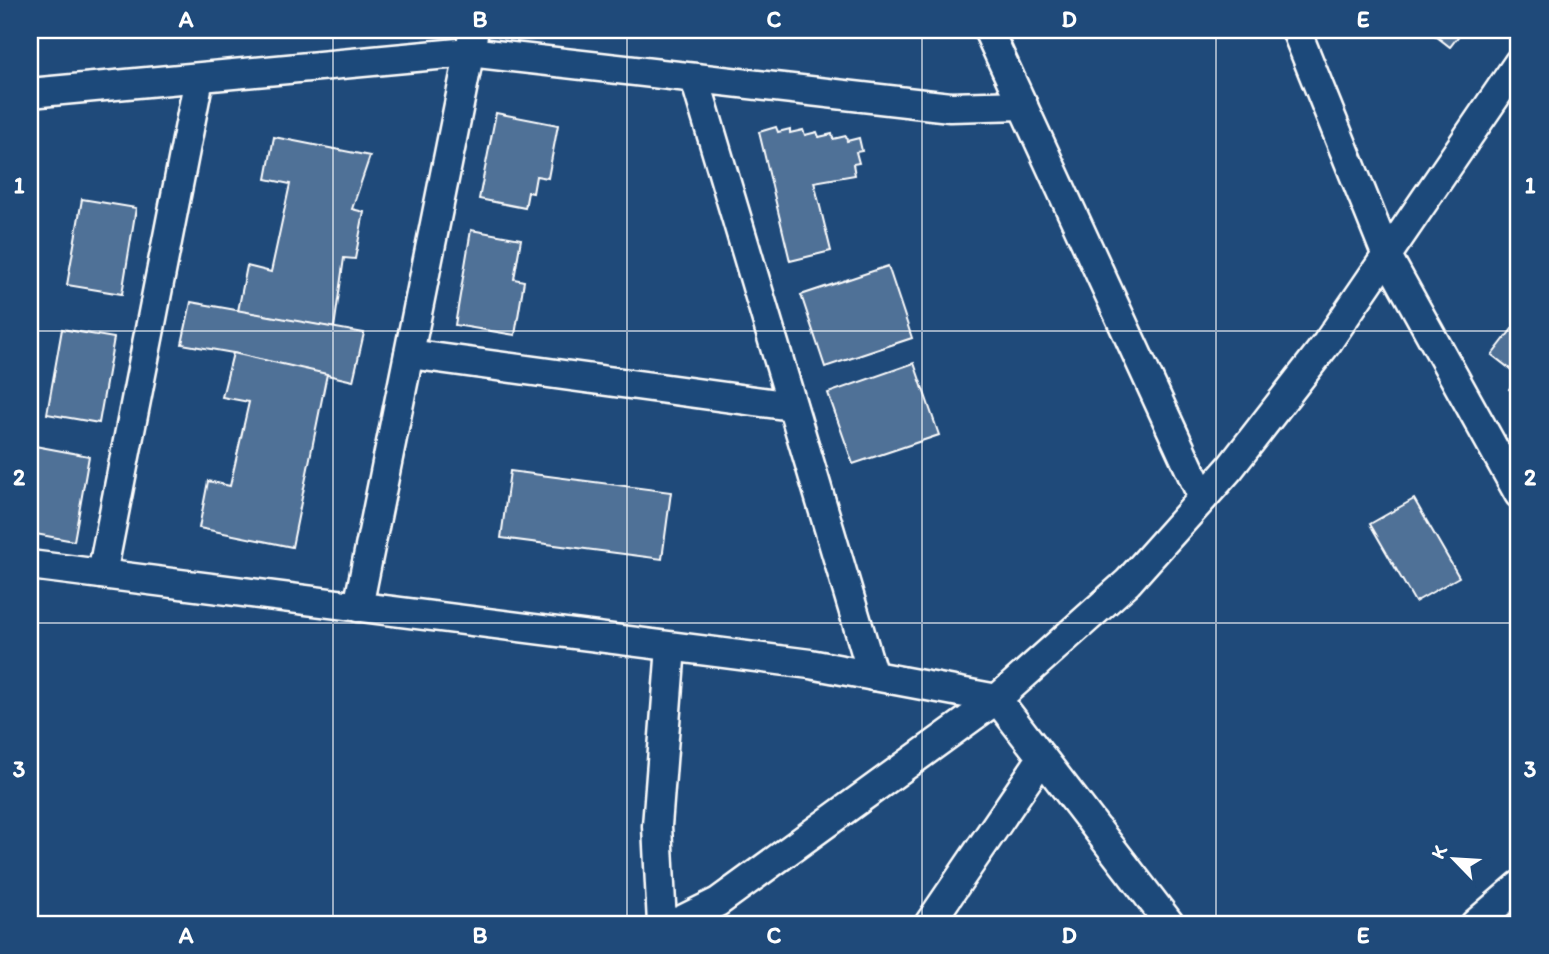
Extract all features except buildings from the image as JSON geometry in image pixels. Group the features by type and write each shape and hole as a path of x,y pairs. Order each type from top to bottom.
{"street":[{"path":"988,30 1203,498"},
{"path":"1296,30 1387,256 1516,477"},
{"path":"30,93 199,78 471,41 695,79 950,107 1023,105"},
{"path":"358,607 471,41"},
{"path":"674,924 718,902 997,699 1128,582 1230,468 1327,343 1519,62"},
{"path":"102,575 199,78"},
{"path":"695,79 873,676"},
{"path":"409,354 792,406"},
{"path":"30,565 810,664 997,699 1170,924"},
{"path":"662,924 657,826 671,647"},
{"path":"929,924 1042,758"},
{"path":"1475,924 1519,886"}]}
